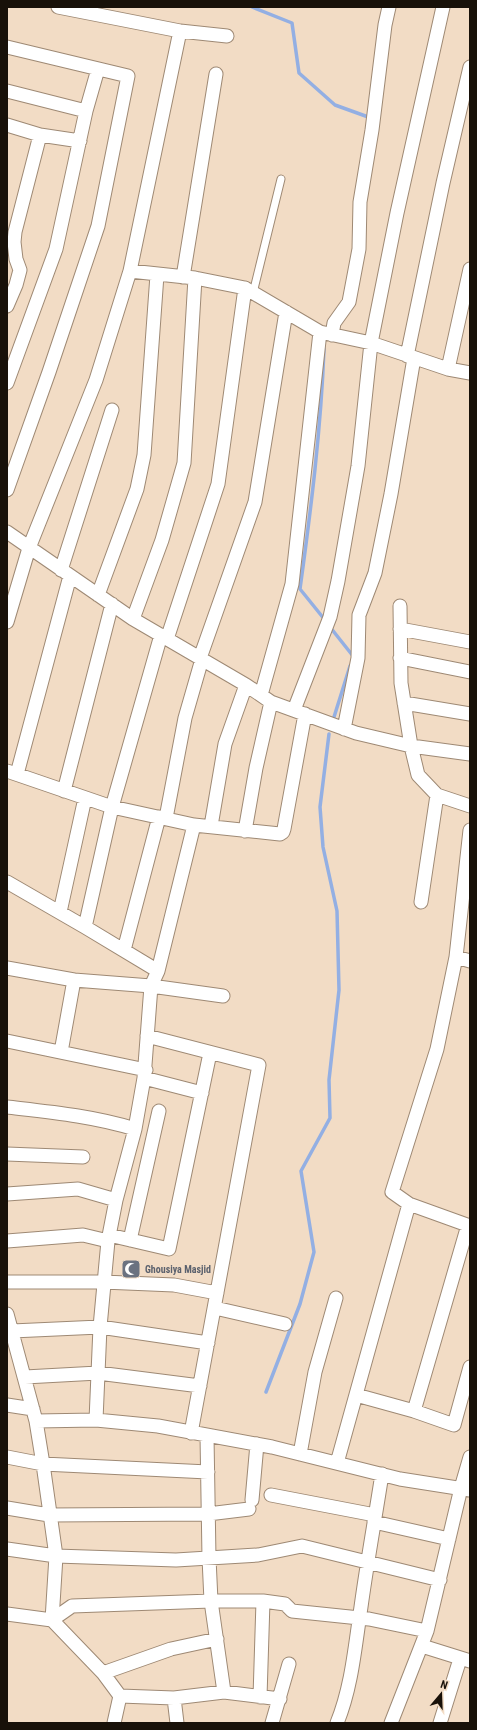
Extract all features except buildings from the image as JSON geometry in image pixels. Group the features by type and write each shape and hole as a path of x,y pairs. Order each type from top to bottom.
{"street":[{"path":"58,7 180,31 227,36"},
{"path":"245,831 266,698 292,584 326,334 349,302 359,249 360,202 372,130 385,25 389,7"},
{"path":"112,410 12,772 112,807 194,825 280,834 283,832 300,712 330,617 358,466 371,342 397,213 443,7"},
{"path":"7,622 30,548 96,380 130,271 180,31"},
{"path":"7,48 128,76 98,226 49,372 7,490"},
{"path":"344,729 358,658 358,615 375,573 391,494 410,357 443,183 470,68"},
{"path":"7,383 56,249 86,111 98,69"},
{"path":"133,619 162,540 184,463 189,278 216,74"},
{"path":"7,91 86,111"},
{"path":"7,125 40,134 80,142"},
{"path":"7,306 16,285 20,270 16,259 14,242 15,232 40,134"},
{"path":"448,368 470,269"},
{"path":"130,271 189,278 249,290 326,334 371,342 410,357 470,373"},
{"path":"98,595 136,489 144,455 157,275"},
{"path":"85,927 112,807 164,637 218,484 249,290"},
{"path":"124,950 163,818 185,718 201,658 256,502 286,312"},
{"path":"7,532 133,619 266,698 344,729 411,746 470,754"},
{"path":"64,791 112,604"},
{"path":"400,606 401,683 411,746 418,775 437,795 470,806"},
{"path":"400,629 470,642"},
{"path":"400,658 470,672"},
{"path":"211,826 225,744 246,685"},
{"path":"404,704 470,714"},
{"path":"421,902 437,795"},
{"path":"60,912 86,798"},
{"path":"96,1420 103,1282 109,1238 116,1200 135,1129 145,1074 151,986 158,971 194,825"},
{"path":"414,1412 469,1225 410,1204 392,1192 437,1049 465,914 470,830"},
{"path":"7,882 158,971"},
{"path":"456,957 470,961"},
{"path":"7,968 74,980 151,986 223,996"},
{"path":"61,1052 74,980"},
{"path":"147,1036 259,1065 191,1433"},
{"path":"7,1041 61,1052 145,1074 202,1092"},
{"path":"7,1241 83,1235 130,1240 169,1249 210,1053"},
{"path":"7,1107 81,1116 109,1121 135,1129"},
{"path":"130,1240 159,1111"},
{"path":"7,1154 83,1156"},
{"path":"7,1194 78,1189 116,1200"},
{"path":"337,1463 410,1204"},
{"path":"7,1282 103,1282 174,1285 217,1293"},
{"path":"300,1454 314,1372 336,1298"},
{"path":"214,1308 285,1324"},
{"path":"7,1314 12,1331 13,1353 25,1377 35,1415 43,1464 56,1556 52,1620"},
{"path":"12,1331 100,1327 208,1343"},
{"path":"356,1395 454,1425 470,1367"},
{"path":"25,1377 98,1373 200,1386"},
{"path":"7,1405 35,1415 158,1426 257,1444 400,1479 465,1489"},
{"path":"207,1436 209,1558 216,1639 224,1692"},
{"path":"7,1508 49,1515 208,1514 251,1504 257,1444"},
{"path":"7,1457 43,1464 208,1472"},
{"path":"391,1723 427,1631 449,1540 465,1489 470,1457"},
{"path":"337,1723 344,1705 353,1663 367,1563 382,1474"},
{"path":"271,1495 375,1519 449,1540"},
{"path":"7,1549 56,1556 176,1560 258,1555 302,1546 440,1580"},
{"path":"52,1620 72,1606 212,1601 263,1601 285,1604 292,1611 359,1618 427,1631"},
{"path":"260,1697 263,1601"},
{"path":"7,1614 52,1620 102,1673 120,1696 174,1698 224,1692 280,1700"},
{"path":"102,1673 171,1649 216,1639"},
{"path":"422,1646 465,1660 440,1723"},
{"path":"272,1723 280,1700 289,1664"},
{"path":"114,1723 120,1696"},
{"path":"174,1698 177,1723"}],"lane":[{"path":"249,290 281,179"}],"waterway":[{"path":"252,7 292,23 299,73 335,105 371,118"},
{"path":"324,349 321,409 300,589 325,620"},
{"path":"330,627 353,656"},
{"path":"334,717 350,666"},
{"path":"266,1392 300,1304 314,1252 301,1171 330,1118 329,1080 339,990 337,911 323,847 320,807 329,734"}],"place":[{"name":"Ghousiya Masjid","path":"131,1269"}]}
